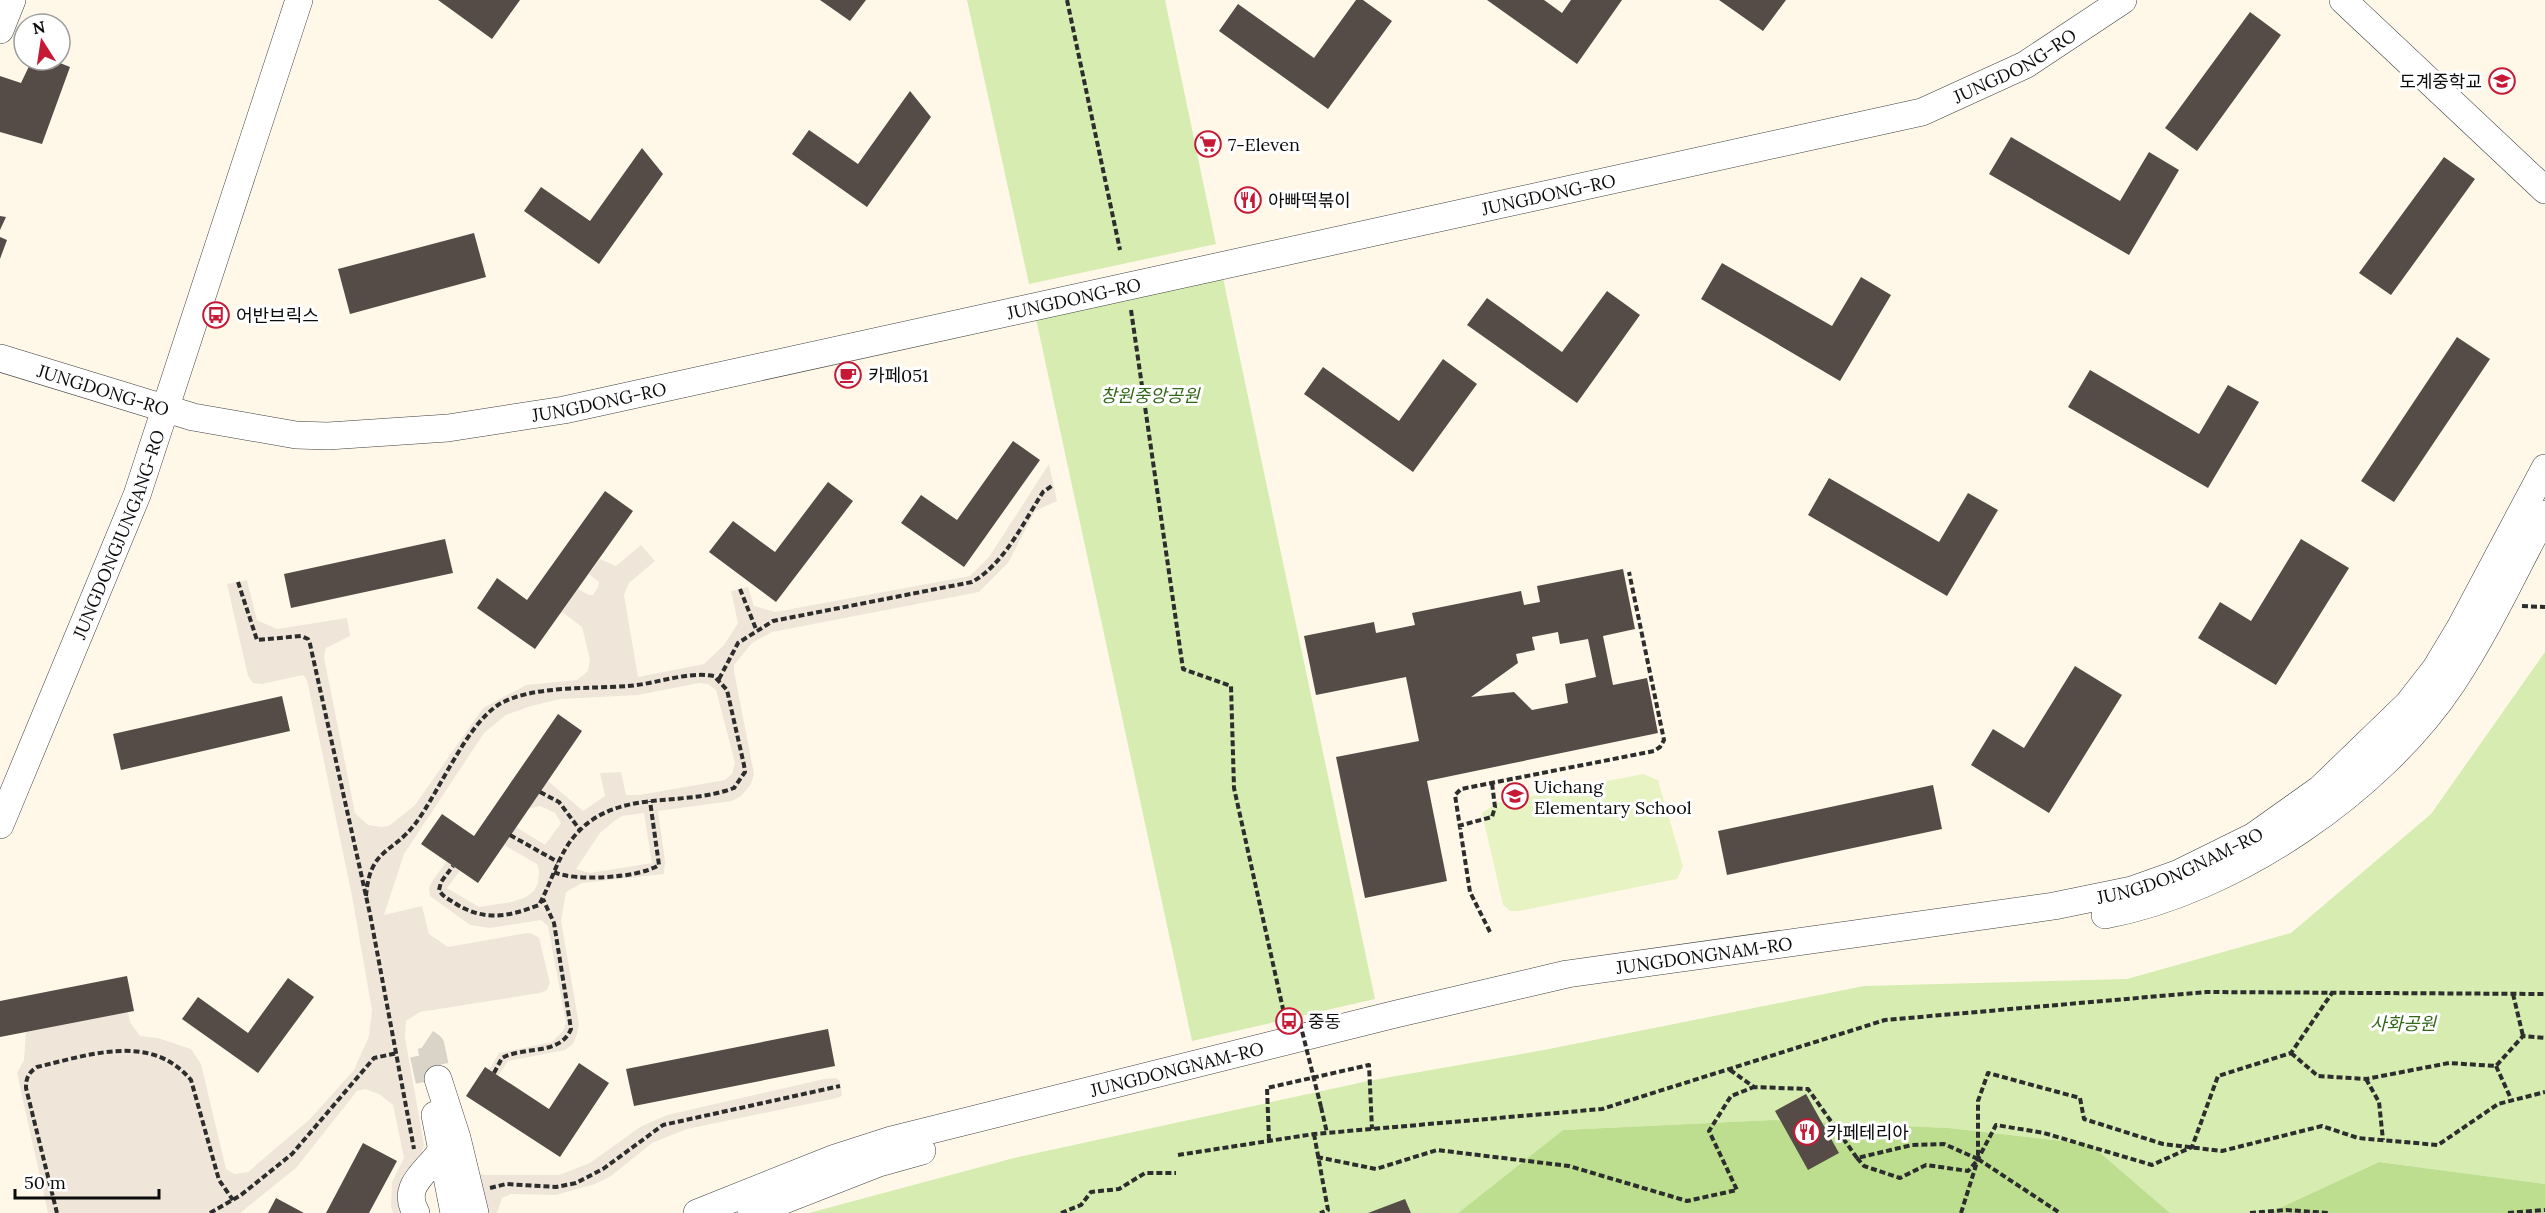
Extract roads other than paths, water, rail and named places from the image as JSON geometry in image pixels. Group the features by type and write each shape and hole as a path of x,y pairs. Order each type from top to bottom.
{"street":[{"path":"0,30 12,0"},
{"name":"JUNGDONGJUNGANG-RO","path":"0,825 137,495 163,409 299,0"},
{"name":"JUNGDONG-RO","path":"0,358 163,409 269,431 328,436 448,428 564,410 1922,112 2025,65 2123,0"},
{"path":"2343,0 2545,190"},
{"name":"JUNGDONGNAM-RO","path":"697,1213 835,1158 891,1140 1512,986 1637,963 2064,904 2133,890 2177,874 2254,836 2320,789 2408,704 2436,668 2460,628 2545,468"},
{"name":"JUNGDONGNAM-RO","path":"751,1213 851,1173 907,1155 1528,1001 1653,978 2070,921 2149,905 2194,889 2270,850 2336,804 2403,742 2452,683 2545,514"},
{"path":"454,1213 441,1151 434,1080 481,1204"},
{"path":"416,1213 411,1195 413,1185 441,1151"}],"tunnel":[{"path":"429,1081 422,1048 425,1042 431,1046 438,1079"}],"place":[{"name":"도계중학교","path":"2502,81"},
{"name":"7-Eleven","path":"1208,144"},
{"name":"아빠떡볶이","path":"1248,200"},
{"name":"어반브릭스","path":"216,315"},
{"name":"카페051","path":"848,375"},
{"name":"Uichang Elementary School","path":"1515,796"},
{"name":"중동","path":"1289,1021"},
{"name":"카페테리아","path":"1807,1132"}],"park label":[{"name":"창원중앙공원","path":"1150,395"},
{"name":"사화공원","path":"2403,1023"}]}
